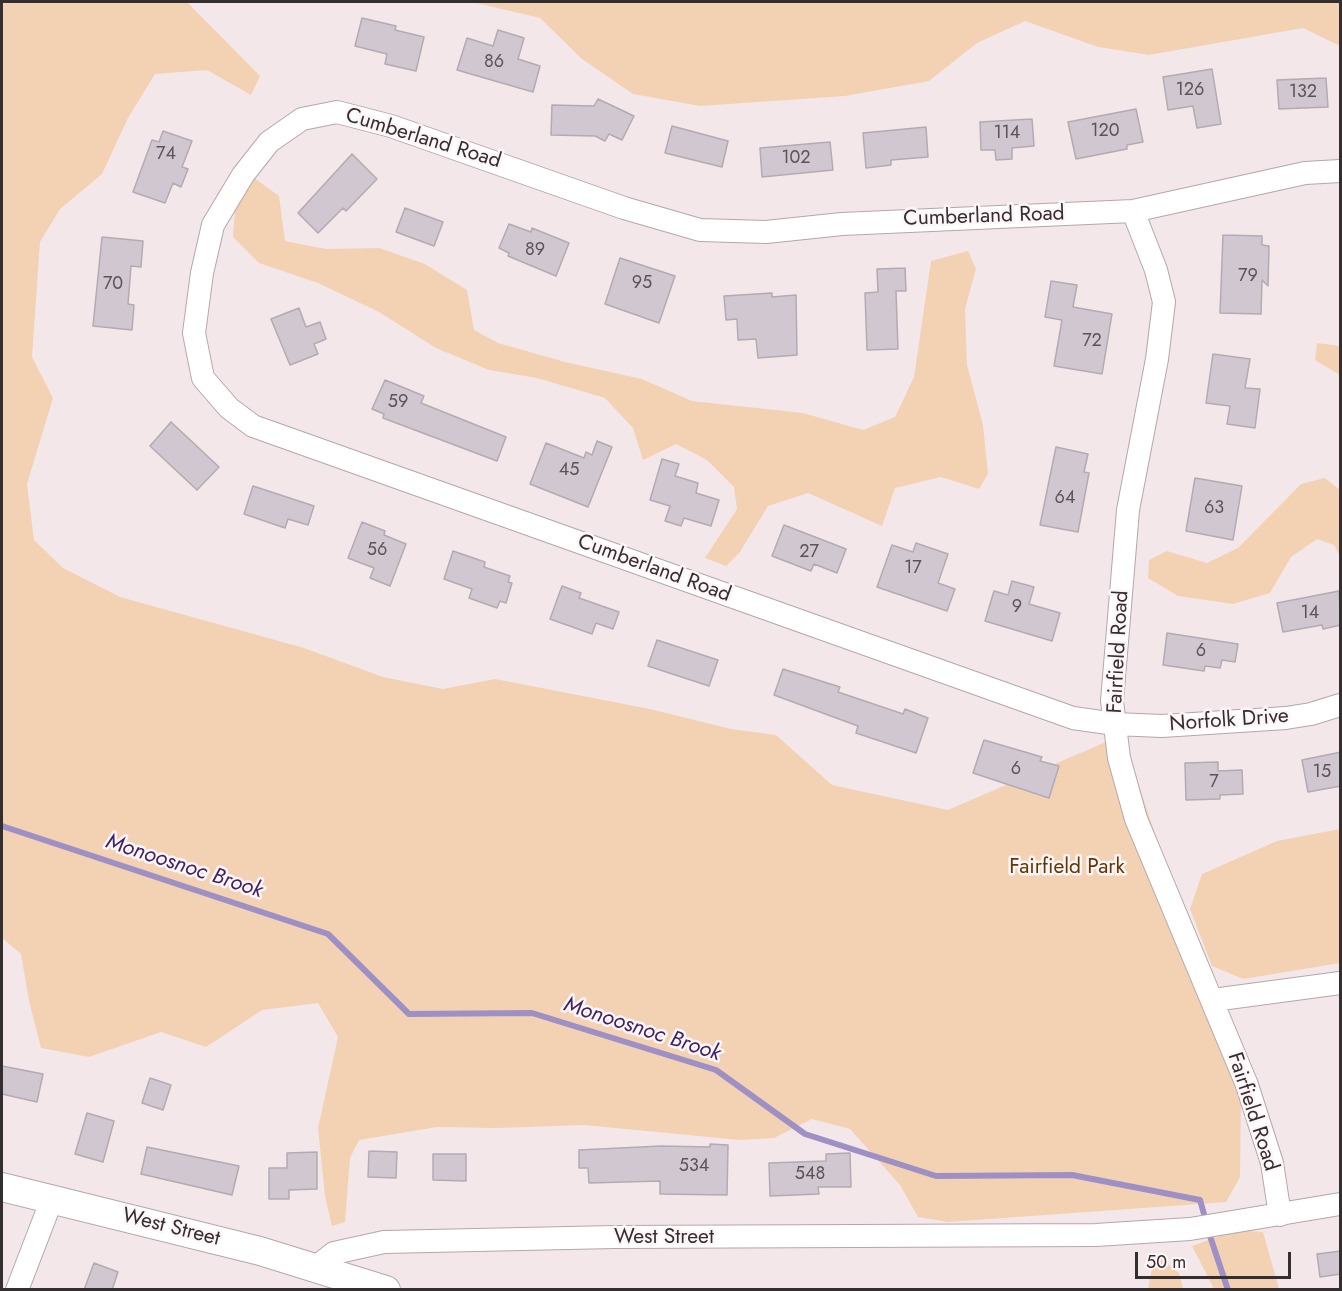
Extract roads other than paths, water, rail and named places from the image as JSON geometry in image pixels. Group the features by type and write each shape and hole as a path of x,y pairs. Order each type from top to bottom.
{"main road":[{"name":"West Street","path":"2,1187 316,1267"},
{"path":"316,1267 386,1290"}],"street":[{"name":"Cumberland Road","path":"1115,724 1073,718 253,426 229,408 203,378 194,333 202,273 213,225 243,175 269,142 302,119 337,112 391,126 624,208 700,230 766,232 842,224 1133,211 1305,173 1341,171"},
{"name":"Fairfield Road","path":"1133,211 1156,270 1164,302 1157,358 1128,510 1112,701 1119,758 1136,819 1247,1085 1272,1163 1280,1215"},
{"name":"Norfolk Drive","path":"1115,724 1162,726 1286,718 1311,714 1341,705"},
{"path":"1213,1000 1341,983"},
{"path":"17,1290 52,1199"},
{"name":"West Street","path":"316,1267 334,1253 384,1242 1096,1235 1190,1229 1341,1204"}],"waterway":[{"name":"Monoosnoc Brook","path":"2,826 328,934 409,1014 532,1013 716,1070 805,1134 936,1176 1072,1175 1200,1200 1206,1221"},
{"name":"Monoosnoc Brook","path":"1208,1230 1228,1290"}],"park label":[{"name":"Fairfield Park","path":"1067,868"}]}
